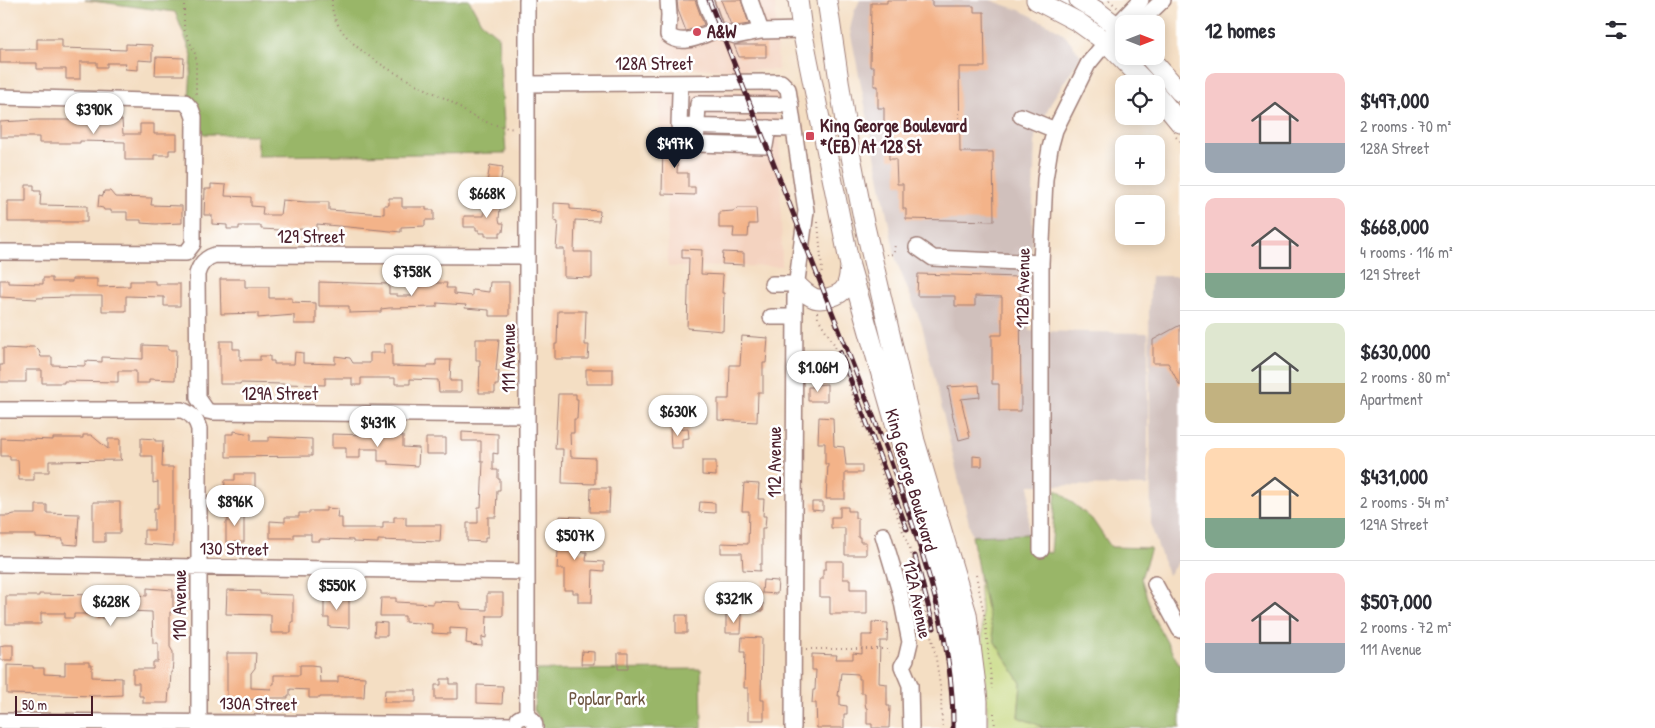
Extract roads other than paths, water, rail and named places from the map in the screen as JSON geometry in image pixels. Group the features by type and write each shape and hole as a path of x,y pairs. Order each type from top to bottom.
{"main road":[{"name":"King George Boulevard","path":"798,0 802,30 850,266 950,616 957,656 962,728"},
{"name":"King George Boulevard","path":"826,0 848,141 863,218 915,441 967,614 978,701 978,728"},
{"path":"830,24 842,0"},
{"path":"1036,0 1078,22 1115,33"},
{"path":"1079,0 1097,11 1115,31"},
{"path":"1156,65 1180,92"},
{"path":"1165,105 1180,123"},
{"path":"796,284 811,297 818,300 840,293 848,282 850,266"}],"street":[{"name":"111 Avenue","path":"523,724 527,572 528,84 526,0"},
{"path":"668,0 668,35 673,39 696,39 716,30 736,36 761,31 802,30"},
{"path":"706,0 716,30"},
{"path":"750,0 761,31"},
{"name":"112B Avenue","path":"1131,15 1141,0"},
{"path":"1147,15 1163,0"},
{"name":"112B Avenue","path":"1041,550 1041,263 1045,179 1055,130 1088,64 1115,37"},
{"name":"128A Street","path":"528,84 781,82"},
{"name":"112 Avenue","path":"781,82 788,89 791,104 806,211 796,284 794,318 792,728"},
{"path":"680,93 679,126 794,129"},
{"path":"0,97 189,108 194,117 193,244 186,253 0,252"},
{"path":"697,127 698,104 791,104"},
{"path":"1021,116 1055,130"},
{"path":"917,247 933,258 1041,263"},
{"name":"129 Street","path":"212,412 207,411 198,398 197,274 200,266 208,257 215,255 527,256"},
{"path":"772,284 796,284"},
{"path":"772,317 794,318"},
{"name":"110 Avenue","path":"0,410 182,410 189,413 197,422 199,429 199,725"},
{"name":"129A Street","path":"212,412 527,415"},
{"name":"112A Avenue","path":"883,535 900,592 910,642 906,659 902,666 910,685 911,728"},
{"name":"130 Street","path":"0,564 527,572"},
{"path":"1155,584 1180,630"},
{"name":"130A Street","path":"0,721 199,725 523,724"}],"railway":[{"path":"709,0 888,454 911,521 932,588 948,657 953,728"},
{"path":"840,352 907,529"},
{"path":"915,556 934,628"}],"place":[{"name":"A&W","path":"697,32"},
{"name":"King George Boulevard *(EB) At 128 St","path":"810,136"}],"park label":[{"name":"Poplar Park","path":"607,699"}]}
